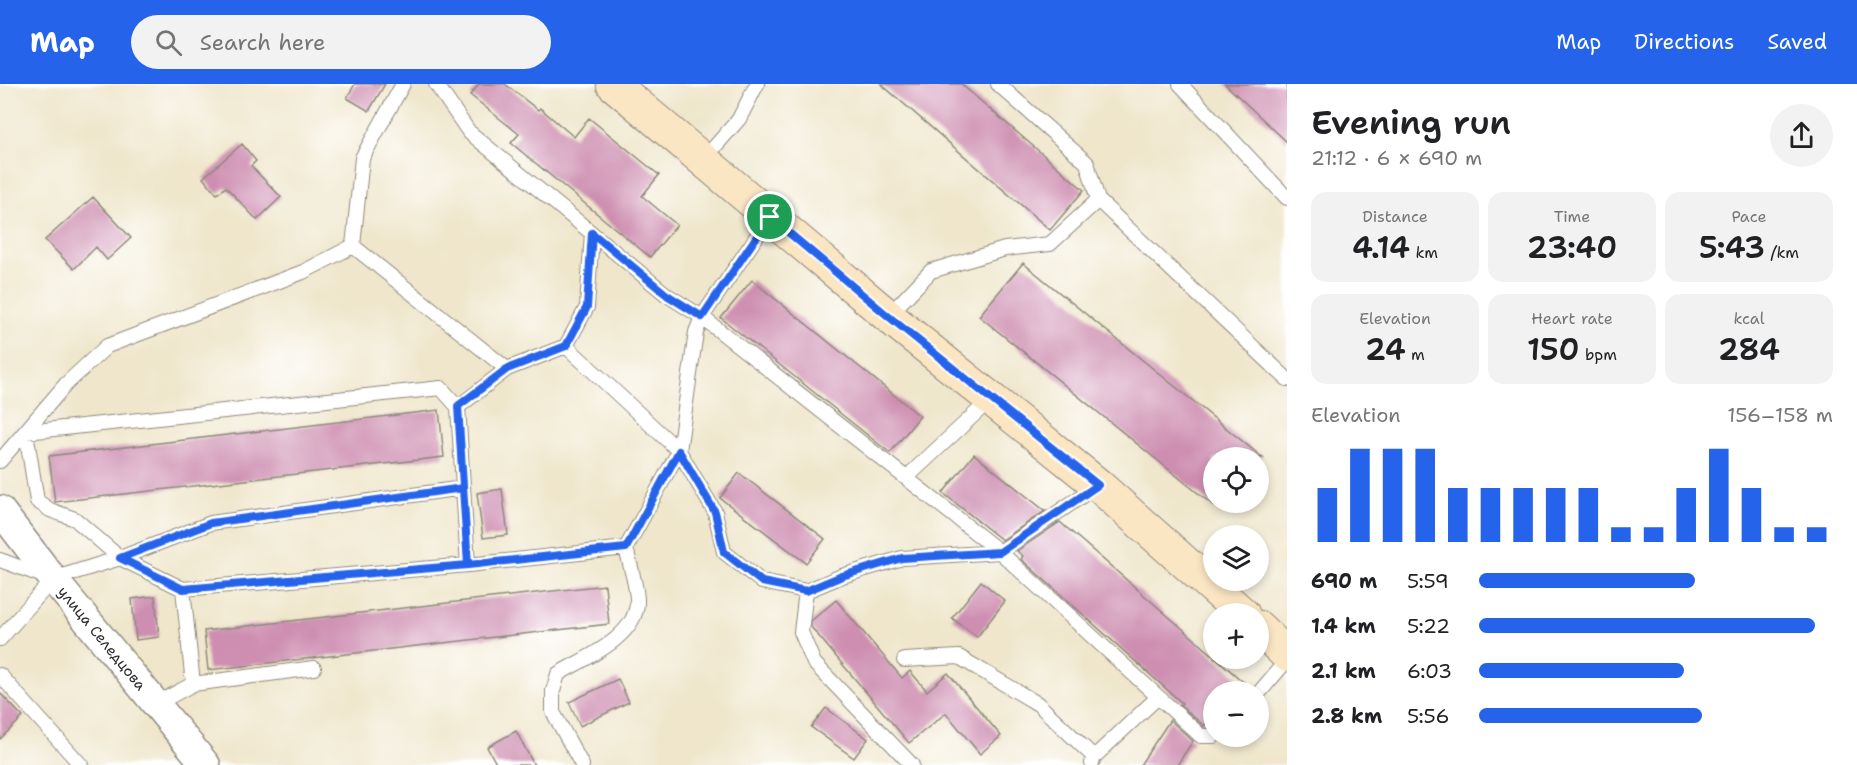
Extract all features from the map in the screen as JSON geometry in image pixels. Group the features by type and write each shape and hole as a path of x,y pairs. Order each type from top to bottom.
{"street":[{"path":"613,84 888,316 1098,485 1231,603"},
{"name":"улица Селедцова","path":"0,510 52,579 206,765"},
{"path":"1269,638 1287,655"}],"lane":[{"path":"353,246 362,158 403,84"},
{"path":"436,84 469,132 667,295 702,317 1000,552 1203,736"},
{"path":"704,159 739,119 757,84"},
{"path":"998,84 1087,163 1098,200 1287,379"},
{"path":"1180,84 1287,198"},
{"path":"888,316 931,272 1005,249 1050,244 1098,200"},
{"path":"582,765 553,712 553,692 558,674 620,637 633,620 637,602 626,548 679,451 696,332 702,317 770,217"},
{"path":"458,406 507,369 566,346 587,307 592,233"},
{"path":"353,246 507,369"},
{"path":"0,461 66,384 106,346 303,272 353,246"},
{"path":"566,346 679,451 715,512 724,552 762,582 806,591 842,576 902,558 1000,552 1098,485"},
{"path":"26,432 441,388 458,406 468,565"},
{"path":"906,478 992,398"},
{"path":"26,432 37,501 50,510 75,519 120,558 183,589 468,565 626,548"},
{"path":"0,639 52,579 120,558 211,523 463,488"},
{"path":"0,560 52,579"},
{"path":"183,589 193,684"},
{"path":"806,591 801,632 814,663 912,765"},
{"path":"903,660 959,657 1038,704 1092,761 1158,697"},
{"path":"1269,681 1287,660"},
{"path":"156,704 193,684 314,668"},
{"path":"0,675 81,765"}],"building":[{"path":"355,84 385,84 369,111 347,98"},
{"path":"479,84 505,84 538,110 540,108 574,137 589,118 659,175 642,196 677,225 650,257 511,143 519,134 470,95"},
{"path":"881,84 961,84 1084,190 1050,230"},
{"path":"1225,84 1287,84 1287,142"},
{"path":"242,144 256,161 251,166 281,197 257,220 226,187 217,194 203,178"},
{"path":"93,197 131,238 107,260 96,247 74,269 45,240"},
{"path":"1023,263 1249,447 1203,447 1203,497 979,316"},
{"path":"752,280 920,416 890,453 721,318"},
{"path":"439,410 444,457 55,502 49,456"},
{"path":"974,454 1045,511 1002,540 943,493"},
{"path":"739,473 825,539 806,563 720,498"},
{"path":"502,489 508,535 483,538 477,493"},
{"path":"1060,522 1203,646 1203,669 1228,669 1242,681 1203,681 1203,725 1180,705 1182,703 1021,559 1023,556 1017,551"},
{"path":"981,581 1005,601 977,637 952,618"},
{"path":"605,585 609,624 208,670 204,631"},
{"path":"155,596 159,637 136,640 132,599"},
{"path":"836,600 902,678 910,671 927,691 948,673 1001,736 980,754 946,713 909,743 811,627 811,621"},
{"path":"618,679 629,702 580,726 569,702"},
{"path":"0,693 23,717 0,739"},
{"path":"826,708 868,739 854,758 811,727"},
{"path":"1170,720 1193,741 1177,765 1140,765"},
{"path":"516,731 534,765 497,765 487,747"}],"route":[{"path":"770,217 702,317 667,295 592,233 587,307 566,346 507,369 458,406 468,565 183,589 120,558 211,523 463,488 468,565 626,548 679,451 715,512 724,552 762,582 806,591 842,576 902,558 1000,552 1098,485 888,316 770,217"}]}
